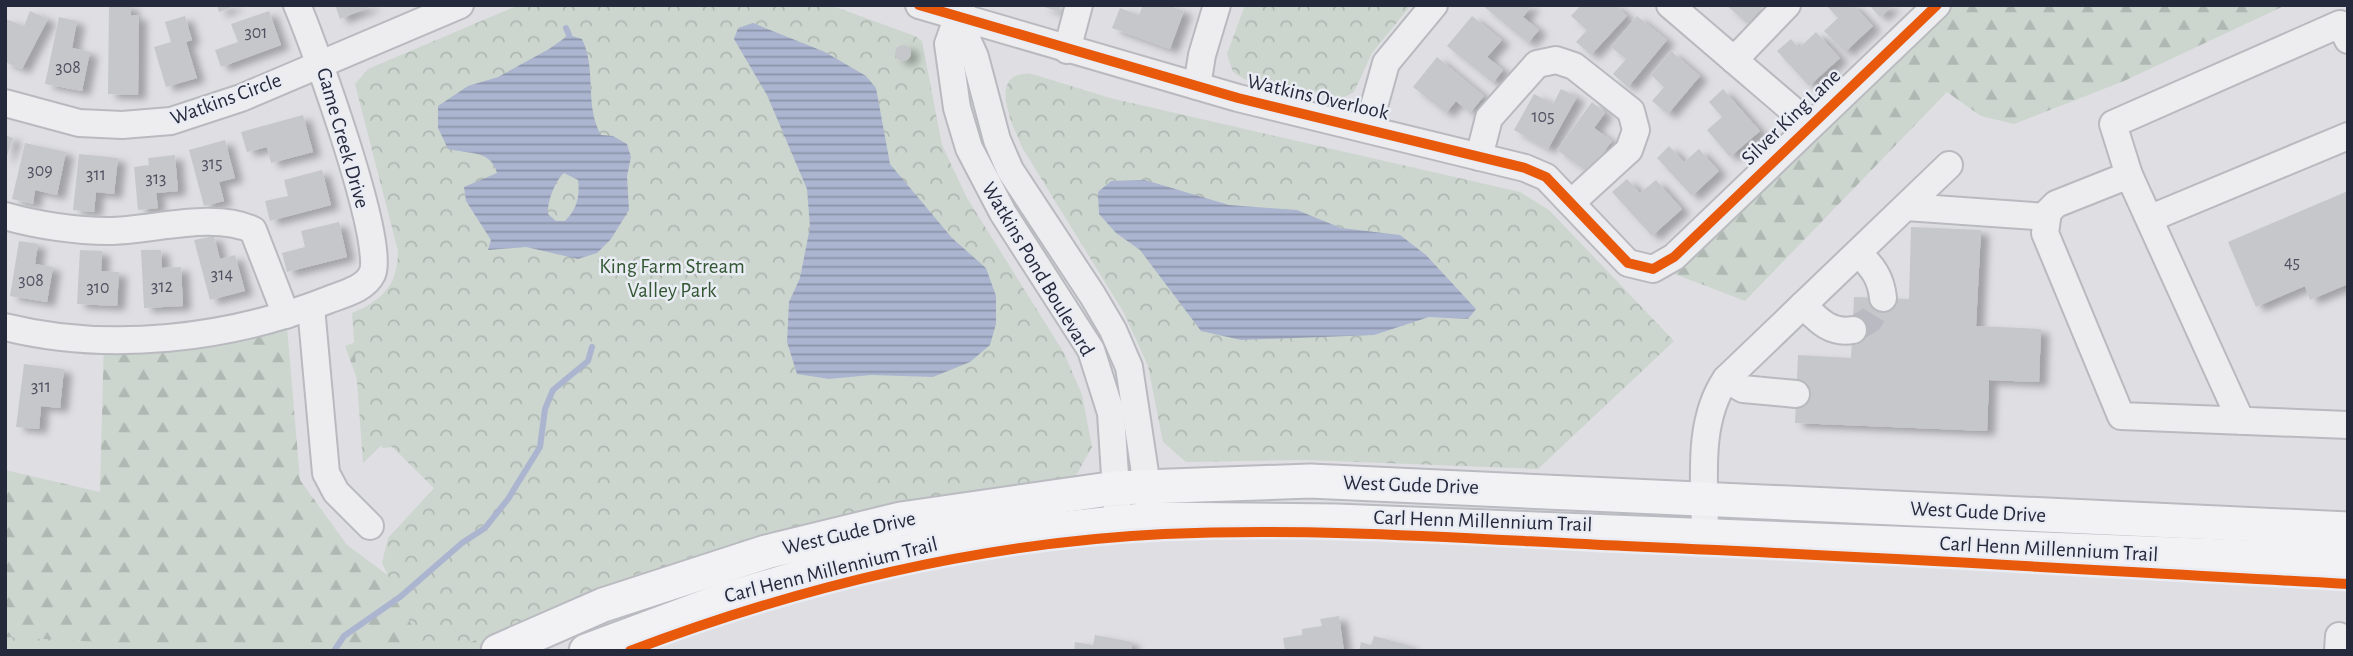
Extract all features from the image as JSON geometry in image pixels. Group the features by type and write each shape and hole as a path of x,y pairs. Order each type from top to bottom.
{"main road":[{"name":"West Gude Drive","path":"498,651 603,605 766,552 901,519 1132,486 1310,481 2348,529"},
{"name":"West Gude Drive","path":"586,651 723,600 844,564 972,538 1152,519 1336,521 2348,561"}],"street":[{"name":"Game Creek Drive","path":"297,5 321,63 366,215 375,258 373,274 357,288 298,311"},
{"path":"321,63 426,12 460,5"},
{"name":"Watkins Overlook","path":"919,5 960,12 1067,50 1197,86 1368,128 1546,177 1628,264 1653,269 1674,257"},
{"path":"1067,50 1079,5"},
{"path":"1197,86 1202,55 1217,5"},
{"path":"1368,128 1386,63 1434,5"},
{"path":"1670,5 1810,125"},
{"path":"1734,60 1787,5"},
{"name":"Silver King Lane","path":"1674,257 1937,5"},
{"name":"Watkins Pond Boulevard","path":"960,12 997,140 1010,170 1093,296 1129,367 1132,486 1118,523"},
{"name":"Watkins Pond Boulevard","path":"960,12 948,44 957,108 968,148 1003,212 1091,350 1132,486 1152,519"},
{"path":"2241,421 2151,218 2129,175 2113,124 2340,24 2348,40"},
{"path":"1479,157 1489,118 1537,64 1556,60 1574,66 1631,111 1636,130 1629,150 1571,203"},
{"name":"Watkins Circle","path":"5,103 79,123 122,125 171,121 241,98 321,63"},
{"path":"2151,218 2348,136"},
{"path":"1705,536 1709,411 1726,379 1949,165"},
{"path":"2129,175 2056,204 2046,217 2045,233 2121,416 2348,425"},
{"path":"1906,207 2046,217"},
{"path":"5,216 106,231 214,221 239,223 253,230 298,311 326,473 336,492 370,526"},
{"path":"1858,253 1872,266 1882,282 1883,298"},
{"path":"1803,305 1825,326 1841,332 1853,330"},
{"path":"5,327 104,340 202,335 298,311"},
{"path":"1726,379 1742,389 1796,394"}],"green space":[{"name":"King Farm Stream Valley Park","path":"519,5 830,5 915,36 922,41 942,145 967,198 1064,353 1082,395 1092,447 1075,477 931,497 808,523 652,568 449,651 424,651 382,563 388,538 434,488 386,441 363,463 352,313 372,303 386,290 395,273 398,251 355,84 368,69"},
{"path":"1245,5 1411,5 1372,53 1354,92 1339,100 1244,79 1233,72 1227,54"},
{"path":"1937,5 2286,5 2124,81 2014,124 1981,116 1947,92 1745,301 1675,274 1674,257"},
{"path":"1032,74 1110,98 1520,192 1549,210 1674,341 1538,469 1307,460 1186,462 1163,442 1148,366 1124,313 1023,149 1009,115 1006,90 1009,81 1018,75"},
{"path":"286,315 300,480 347,545 397,582 464,490 417,445 382,448 345,346 430,316 745,480 766,552 498,651 5,651 5,470 100,492 104,339"},
{"path":"5,637 273,651 5,651"}],"water":[{"path":"753,23 825,52 866,76 876,88 890,164 952,238 986,268 996,296 996,324 990,345 970,362 933,377 871,375 829,379 797,374 787,342 789,302 800,278 810,227 807,189 767,95 734,39 738,28"},
{"path":"569,35 582,39 589,62 591,99 596,123 601,135 613,136 627,144 631,157 627,176 629,210 611,239 597,253 578,259 526,247 488,250 491,240 466,201 464,187 497,173 490,160 478,154 448,149 438,128 438,106 468,86 498,77","holes":["564,173 578,180 579,192 575,207 565,221 556,221 548,214 555,186"]},
{"path":"1145,180 1229,205 1297,210 1341,228 1400,235 1426,255 1476,309 1468,319 1429,317 1374,335 1241,340 1201,331 1140,250 1116,233 1099,214 1098,192 1111,181"}],"building":[{"path":"109,5 131,5 131,15 139,16 138,95 108,94"},
{"path":"217,5 235,5 235,6 219,12"},
{"path":"335,5 374,5 340,19"},
{"path":"1039,5 1061,5 1059,12"},
{"path":"1143,5 1168,5 1184,11 1170,49 1112,28 1120,8 1139,15"},
{"path":"1482,5 1532,5 1523,17 1539,30 1528,43"},
{"path":"1581,5 1615,5 1627,16 1591,55 1576,42 1587,30 1571,16"},
{"path":"1726,5 1764,5 1748,24"},
{"path":"1826,5 1853,5 1873,26 1845,52 1824,31 1838,18"},
{"path":"1869,5 1893,5 1880,17"},
{"path":"30,11 48,19 22,69 5,62 5,21 6,19 24,26"},
{"path":"269,11 281,45 221,67 215,50 238,42 231,24"},
{"path":"185,16 192,40 186,42 197,78 166,87 154,47 171,42 165,22"},
{"path":"1472,16 1502,40 1487,57 1503,70 1493,83 1447,46"},
{"path":"1637,16 1667,40 1628,87 1613,74 1626,59 1611,47"},
{"path":"59,17 77,21 72,48 90,52 82,91 45,84"},
{"path":"1816,32 1840,58 1809,86 1777,51 1791,39 1799,48"},
{"path":"903,45 909,47 909,59 903,61 897,59 895,53 897,47"},
{"path":"1671,51 1700,76 1668,114 1652,101 1664,87 1651,75"},
{"path":"1437,57 1484,96 1470,113 1456,101 1446,113 1413,87"},
{"path":"1561,89 1577,97 1548,149 1514,130 1534,94 1553,104"},
{"path":"1723,89 1760,131 1730,157 1707,130 1722,117 1709,102"},
{"path":"1592,102 1605,113 1594,128 1612,141 1589,173 1557,150"},
{"path":"303,115 313,152 271,163 267,147 247,152 241,132"},
{"path":"5,135 13,138 6,159 5,159"},
{"path":"225,140 235,178 219,182 224,201 204,206 189,150"},
{"path":"25,143 66,152 57,195 35,190 33,204 12,199"},
{"path":"1669,146 1684,162 1699,149 1719,171 1692,196 1657,158"},
{"path":"79,154 118,158 114,194 96,192 94,212 73,210"},
{"path":"175,155 178,191 156,193 158,208 138,210 134,167 149,165 148,158"},
{"path":"322,170 331,205 270,221 265,201 288,196 284,180"},
{"path":"1627,179 1640,193 1656,180 1682,209 1652,236 1612,192"},
{"path":"2348,191 2348,284 2310,300 2305,286 2256,307 2228,242"},
{"path":"339,222 347,257 287,272 282,253 305,247 301,231"},
{"path":"1911,227 1981,230 1976,326 2041,329 2039,382 1989,380 1987,431 1795,423 1798,355 1851,358 1854,297 1909,299"},
{"path":"214,236 220,259 235,255 245,291 210,300 194,240"},
{"path":"19,241 38,244 35,264 53,267 47,302 10,296"},
{"path":"80,250 102,251 101,271 119,272 117,306 77,304"},
{"path":"141,250 161,250 162,268 181,267 183,306 144,308"},
{"path":"24,364 64,369 60,408 41,406 39,429 16,427"},
{"path":"1339,616 1344,651 1285,651 1283,638 1302,635 1302,629 1322,626 1320,619"},
{"path":"1095,635 1132,642 1131,651 1074,651 1075,642 1093,645"},
{"path":"1374,636 1411,646 1410,651 1359,651 1361,642 1371,645"}],"waterway":[{"path":"566,28 569,35"},
{"path":"334,651 344,636 400,597 462,543 485,528 508,499 540,447 545,409 553,390 588,361 592,347"}],"tunnel":[{"path":"1853,330 1870,320 1883,298"}],"cycle path":[{"path":"919,5 1238,98 1525,168 1546,177 1628,263 1653,269 1674,257 1937,5"},
{"name":"Carl Henn Millennium Trail","path":"630,651 760,607 892,572 1027,547 1164,534 1279,532 1394,535 2348,584"}]}
